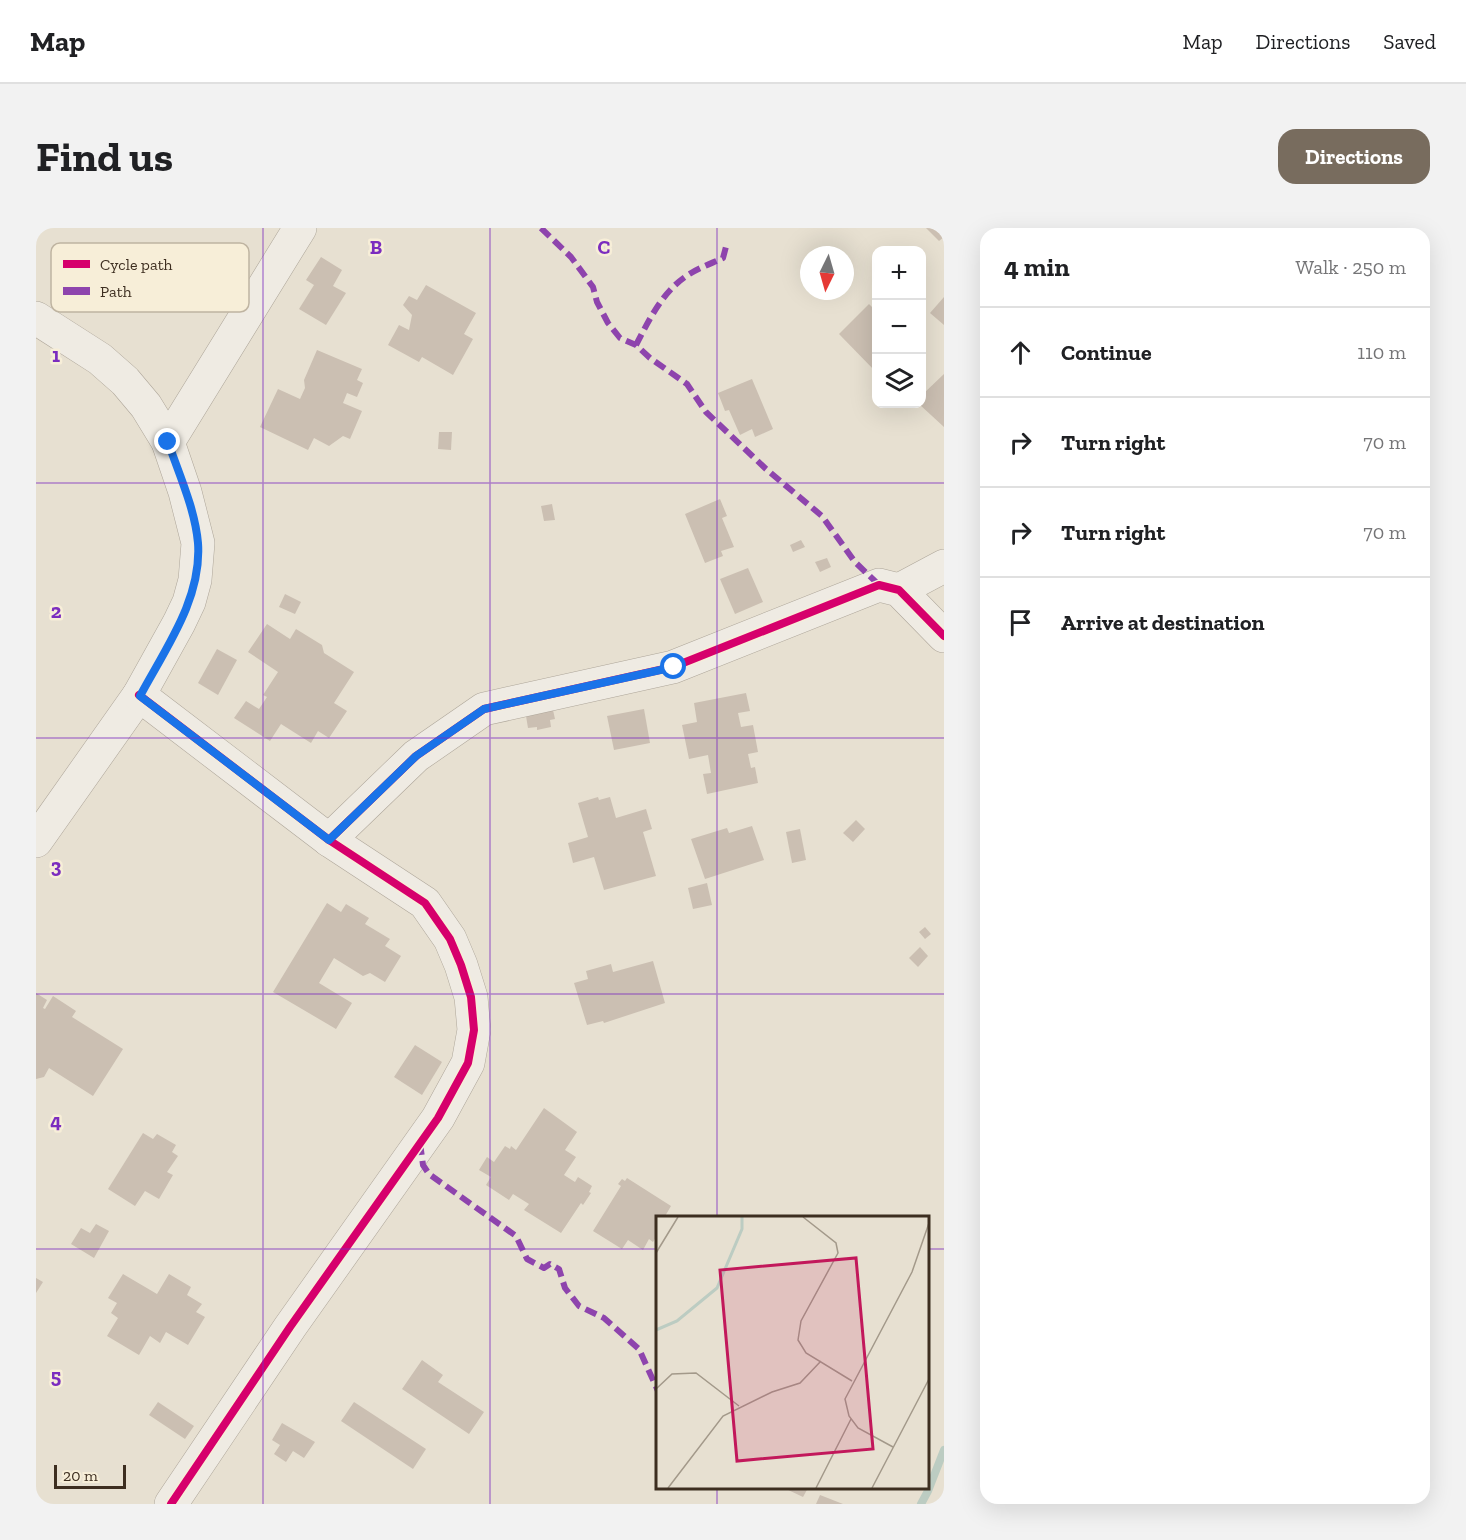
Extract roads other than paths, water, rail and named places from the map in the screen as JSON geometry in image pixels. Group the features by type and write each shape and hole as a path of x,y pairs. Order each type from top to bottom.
{"street":[{"path":"249,311 300,228"},
{"path":"168,442 248,312"},
{"path":"36,318 100,359 125,381 146,406 168,442 194,523 198,543 195,580 184,612 140,696 36,841"},
{"path":"899,590 944,566"},
{"path":"329,840 416,756 484,709 674,667 879,585 899,590 944,636"},
{"path":"140,696 329,840 425,903 450,939 461,965 471,997 474,1030 468,1063 438,1118 290,1327 171,1504"}],"waterway":[{"path":"929,1488 944,1450"},
{"path":"921,1504 929,1489"}]}
